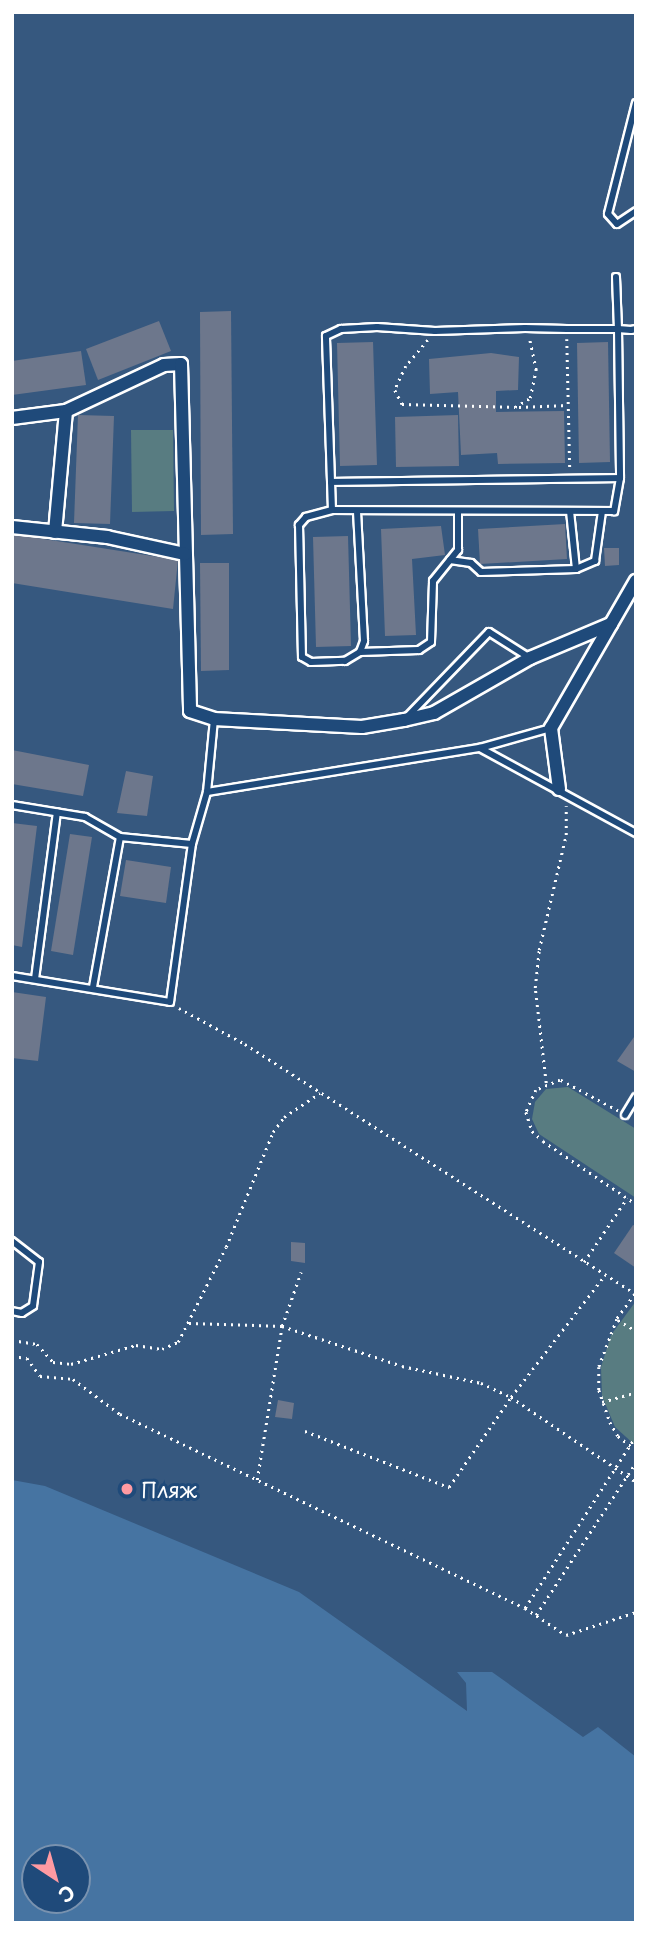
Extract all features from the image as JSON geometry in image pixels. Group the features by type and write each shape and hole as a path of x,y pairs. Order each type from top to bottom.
{"street":[{"path":"12,418 66,411 164,365 181,364 190,711 214,719 362,727 404,720 435,713 530,658 611,624"},
{"path":"55,531 66,411"},
{"path":"12,527 55,531 185,554"},
{"path":"559,789 551,728 636,581"}],"lane":[{"path":"636,103 608,214 617,224 636,211"},
{"path":"458,512 458,550 433,581 431,642 419,650 360,652 345,661 312,662 302,657 299,525 306,517 332,509 458,512 614,511 620,478 616,277"},
{"path":"332,509 326,335 341,329 377,327 435,331 525,328 636,329"},
{"path":"331,482 620,478"},
{"path":"357,510 364,641 360,652"},
{"path":"570,511 576,569"},
{"path":"450,560 471,563 481,572 576,569 595,561 602,511"},
{"path":"404,720 489,632 530,658"},
{"path":"12,976 93,987 170,1002 192,844 207,792 214,719"},
{"path":"207,792 480,748 551,728"},
{"path":"480,748 636,833"},
{"path":"12,805 85,817 120,837 192,844"},
{"path":"35,979 57,812"},
{"path":"93,987 120,837"},
{"path":"625,1115 636,1097"},
{"path":"12,1241 39,1262 33,1306 22,1313 12,1311"}],"path":[{"path":"516,407 530,398 536,370 525,328"},
{"path":"567,329 570,480"},
{"path":"435,331 400,378 395,390 402,404 516,407 568,405"},
{"path":"546,1083 535,988 539,950 566,835 565,804 559,789"},
{"path":"170,1002 320,1093 635,1294 617,1319 599,1367 602,1402 618,1436 636,1450"},
{"path":"625,1115 575,1084 560,1080 546,1083 528,1103 531,1130 636,1204"},
{"path":"12,1339 37,1344 53,1362 71,1364 135,1345 162,1349 178,1342 226,1247 273,1132 284,1118 320,1093"},
{"path":"583,1262 627,1198"},
{"path":"257,1480 282,1326 301,1272"},
{"path":"305,1431 449,1487 511,1397 605,1275"},
{"path":"617,1319 636,1331"},
{"path":"189,1323 282,1326 402,1366 481,1383 511,1397 636,1482"},
{"path":"12,1356 27,1358 40,1376 73,1379 120,1414 526,1608 566,1635 636,1612"},
{"path":"636,1368 636,1383"},
{"path":"602,1402 636,1392"},
{"path":"526,1608 636,1436"},
{"path":"536,1616 636,1462"}],"green space":[{"path":"131,430 173,430 174,511 132,512"},
{"path":"568,1087 636,1129 636,1198 539,1134 532,1119 535,1102 546,1089"},
{"path":"636,1301 636,1446 615,1427 602,1396 601,1367 611,1335"}],"water":[{"path":"12,1480 45,1486 299,1592 467,1711 466,1683 457,1672 492,1672 583,1737 598,1727 636,1757 636,1923 12,1923"}],"building":[{"path":"231,311 233,534 201,535 200,312"},
{"path":"159,321 171,351 98,380 86,349"},
{"path":"373,342 377,465 340,466 337,343"},
{"path":"608,342 610,462 579,463 577,343"},
{"path":"81,351 86,385 12,395 12,361"},
{"path":"491,353 519,357 518,390 496,391 496,412 564,411 565,463 498,464 497,453 461,455 458,392 430,394 429,359"},
{"path":"78,415 114,416 110,524 74,523"},
{"path":"458,415 459,466 396,467 395,417"},
{"path":"565,524 567,559 480,564 478,529"},
{"path":"441,526 445,555 412,559 416,635 385,636 381,529"},
{"path":"12,534 178,560 173,609 12,583"},
{"path":"348,536 351,646 316,647 313,537"},
{"path":"604,548 619,548 619,565 605,566"},
{"path":"200,563 229,563 229,670 201,671"},
{"path":"12,750 89,765 83,796 12,784"},
{"path":"126,771 153,776 147,816 117,813"},
{"path":"12,823 37,826 22,947 12,945"},
{"path":"70,834 92,837 73,955 51,951"},
{"path":"126,860 171,867 166,903 120,896"},
{"path":"12,992 46,997 38,1061 12,1058"},
{"path":"634,1037 636,1038 636,1072 617,1061"},
{"path":"633,1225 636,1226 636,1268 614,1253"},
{"path":"291,1242 305,1243 305,1263 291,1261"},
{"path":"278,1400 294,1403 292,1419 275,1417"}],"place":[{"name":"Пляж","path":"127,1489"}]}
